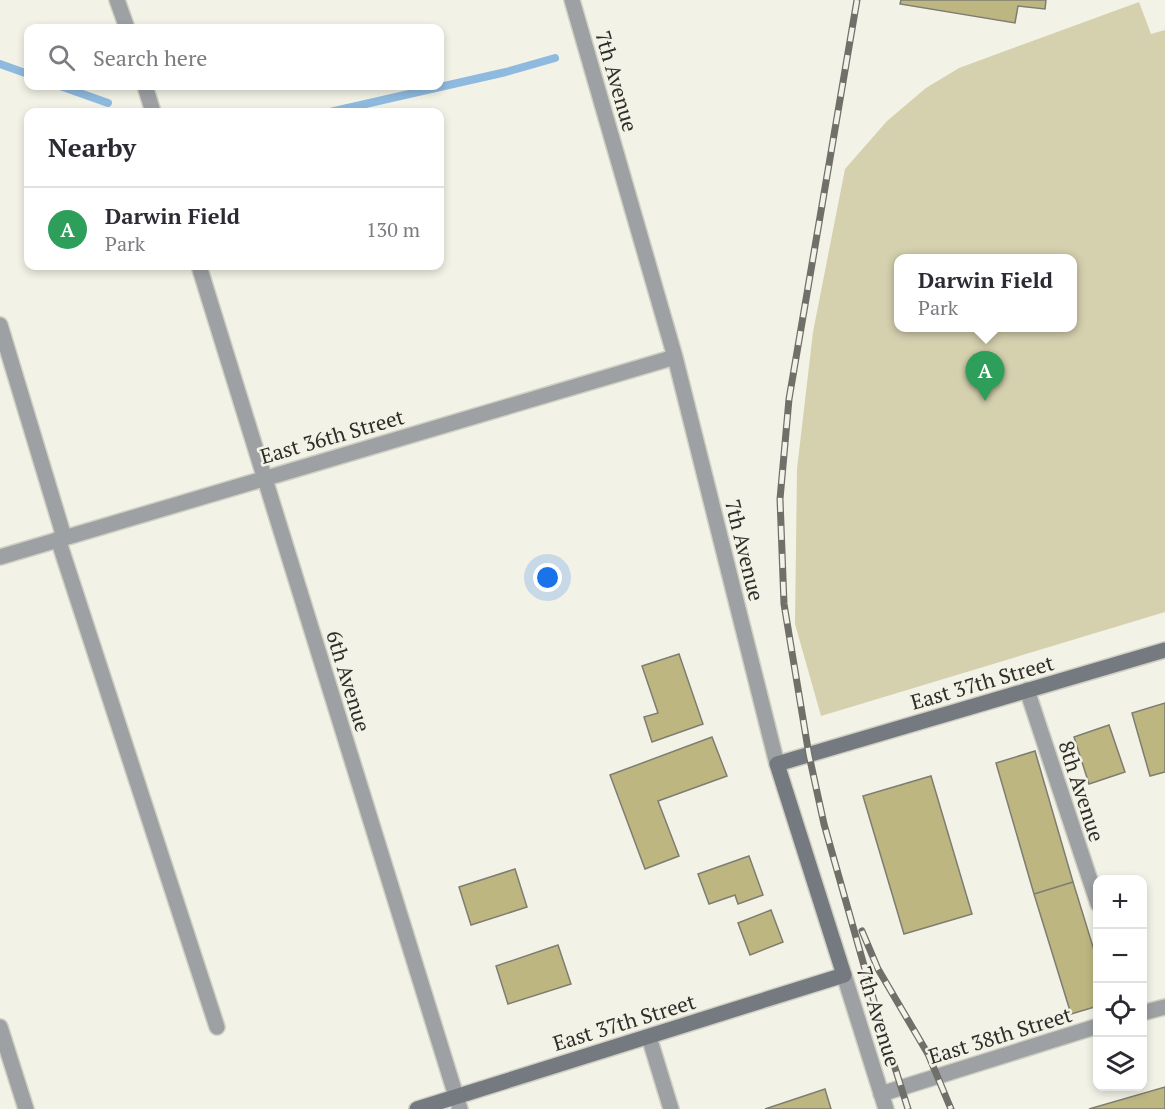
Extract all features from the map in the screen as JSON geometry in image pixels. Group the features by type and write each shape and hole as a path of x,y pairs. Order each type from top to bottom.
{"street":[{"path":"117,0 126,24"},
{"name":"7th Avenue","path":"572,0 675,357 777,764 886,1109"},
{"path":"146,90 152,108"},
{"name":"6th Avenue","path":"200,270 458,1103"},
{"path":"0,325 61,538 217,1027"},
{"name":"East 36th Street","path":"0,556 675,357"},
{"name":"East 37th Street","path":"777,764 1165,650"},
{"name":"8th Avenue","path":"1027,690 1093,889"},
{"name":"East 37th Street","path":"417,1109 458,1103 649,1036 844,975"},
{"path":"1147,1012 1165,1007"},
{"path":"0,1027 26,1109"},
{"name":"East 38th Street","path":"881,1094 1093,1028"},
{"path":"649,1036 671,1109"}],"shaded area":[{"path":"1139,2 1151,34 1165,30 1165,612 821,716 795,624 797,469 813,332 845,169 887,121 926,88 959,68"}],"building":[{"path":"901,0 1046,0 1045,9 1018,6 1015,23 900,4"},
{"path":"679,654 703,724 652,742 644,717 658,713 642,666"},
{"path":"1165,703 1165,772 1150,776 1132,713"},
{"path":"1109,725 1125,772 1089,784 1074,737"},
{"path":"712,737 727,776 658,801 679,856 645,869 610,775"},
{"path":"1035,751 1073,882 1034,894 996,763"},
{"path":"931,776 972,914 904,934 863,796"},
{"path":"749,856 763,895 738,904 735,895 709,904 698,874"},
{"path":"515,869 527,907 471,925 459,887"},
{"path":"1073,882 1093,947 1093,1007 1071,1014 1034,894"},
{"path":"771,910 783,942 750,955 738,923"},
{"path":"558,945 571,984 508,1004 496,966"},
{"path":"1165,1087 1165,1109 1089,1109"},
{"path":"825,1089 831,1109 765,1109"}],"waterway":[{"path":"444,86 555,58"},
{"path":"0,64 24,73"},
{"path":"71,90 108,103"},
{"path":"348,108 427,90"}],"railway":[{"path":"857,0 789,399 780,499 784,604 809,755 824,824 874,1001 908,1109"},
{"path":"862,931 878,969 928,1054 951,1109"}],"place":[{"name":"Darwin Field","path":"985,401"}]}
